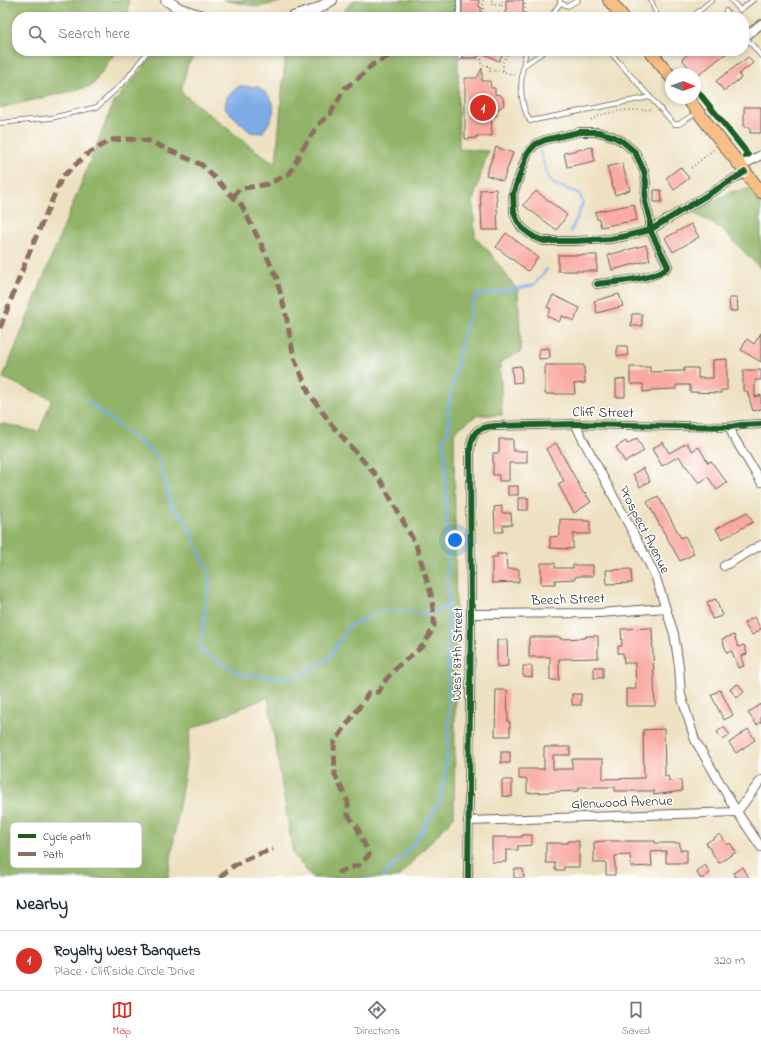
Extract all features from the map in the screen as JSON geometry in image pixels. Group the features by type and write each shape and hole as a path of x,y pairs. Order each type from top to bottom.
{"main road":[{"path":"609,0 619,12"},
{"path":"654,56 665,70"},
{"path":"692,104 761,192"}],"street":[{"path":"166,0 180,9 189,12"},
{"path":"309,12 332,0"},
{"path":"749,33 761,24"},
{"path":"597,284 643,278 666,269 668,266 650,230 650,220 645,202 646,182 644,171 635,152 622,141 598,132 579,132 545,140 536,144 527,155 516,186 513,203 514,212 522,228 534,237 544,241 597,240 626,236 650,230 743,169 761,155"},
{"name":"Cliff Street","path":"476,431 485,427 494,426 576,424 730,427 761,424"},
{"name":"Prospect Avenue","path":"576,424 583,441 656,578 674,634 679,666 681,695 695,740 737,812 761,847"},
{"path":"730,427 733,436 761,482"},
{"name":"West 87th Street","path":"468,878 471,614 470,450 473,435 476,431"},
{"path":"724,566 761,545"},
{"name":"Beech Street","path":"471,614 600,613 665,608"},
{"path":"737,812 761,780"},
{"name":"Glenwood Avenue","path":"468,821 737,812"}],"lane":[{"path":"459,0 460,12"},
{"path":"554,12 560,1 568,6 578,0"},
{"path":"652,0 655,12"},
{"path":"698,12 712,0"},
{"path":"731,0 740,10 753,0"},
{"path":"749,41 761,56"},
{"path":"0,124 51,118 97,108 126,80 144,56"},
{"path":"525,56 521,79 522,99 524,112 530,121 650,97"},
{"path":"523,66 538,56"},
{"path":"613,56 674,124 679,124 698,112"}],"path":[{"path":"483,0 483,12"},
{"path":"492,0 492,5 502,5"},
{"path":"500,12 502,0"},
{"path":"525,0 525,12"},
{"path":"481,56 481,65 490,66 490,71 503,71 521,79"},
{"path":"503,71 503,62 506,56"},
{"path":"591,120 598,115 612,112 636,110 646,111 658,106"},
{"path":"691,168 717,147"}],"green space":[{"path":"0,0 129,0 128,12 12,12 12,56 113,56 92,86 0,108"},
{"path":"224,0 287,0 259,7"},
{"path":"354,0 457,0 458,12 343,12"},
{"path":"153,56 195,56 188,64 181,92 251,147 276,164 286,56 458,56 459,149 488,151 473,201 475,237 488,250 518,291 521,352 500,362 502,415 477,415 454,432 456,627 454,817 397,878 313,878 293,854 268,697 191,729 168,878 0,878 0,423 39,432 52,399 3,378 113,104"},
{"path":"752,188 761,200 761,269 722,229 694,213 731,192"}],"water":[{"path":"239,86 259,87 267,94 273,103 274,108 272,117 262,133 250,132 225,108 227,97"}],"building":[{"path":"462,0 479,0 481,12 462,12"},
{"path":"506,0 523,0 523,12 505,12"},
{"path":"463,56 478,56 478,58 463,58"},
{"path":"489,56 502,56 499,61"},
{"path":"686,56 723,56 701,73 701,68 689,68 682,59"},
{"path":"748,57 753,63 739,74 741,78 724,91 716,81"},
{"path":"482,68 482,81 490,81 491,88 495,88 495,94 500,95 503,98 504,105 496,110 496,116 491,116 492,136 476,136 476,138 465,139 465,78 477,78"},
{"path":"744,107 761,107 761,133 750,133 750,127 744,127"},
{"path":"496,147 513,153 503,181 486,175"},
{"path":"592,147 595,161 567,167 564,153"},
{"path":"622,163 630,190 615,195 607,167"},
{"path":"680,167 689,178 674,190 666,178"},
{"path":"496,189 498,230 482,230 480,190"},
{"path":"654,190 661,190 662,202 654,202"},
{"path":"536,191 567,215 557,230 523,205"},
{"path":"634,204 637,220 601,227 595,212"},
{"path":"691,224 699,237 673,252 665,238"},
{"path":"506,233 538,257 528,271 496,247"},
{"path":"646,245 650,260 612,270 608,255"},
{"path":"558,255 597,255 597,271 558,271"},
{"path":"619,294 623,306 597,313 594,301"},
{"path":"553,295 580,308 574,321 562,316 559,322 547,316 551,309 547,307"},
{"path":"729,298 737,298 738,311 730,311"},
{"path":"632,314 642,314 642,326 631,326"},
{"path":"761,333 761,362 741,350 747,339 754,344"},
{"path":"617,346 627,346 628,356 617,356"},
{"path":"549,348 550,358 539,359 539,349"},
{"path":"727,359 727,390 721,390 721,393 690,392 690,385 676,385 676,389 651,390 643,392 643,384 630,384 630,367 650,367 650,372 684,371 684,368 698,368 698,378 713,378 713,360"},
{"path":"545,365 584,365 585,383 574,384 575,394 545,394"},
{"path":"521,366 522,382 513,383 512,367"},
{"path":"743,370 761,370 761,380 755,380 755,397 761,395 761,409 753,411 747,391 743,391"},
{"path":"625,379 625,397 616,397 616,380"},
{"path":"637,438 644,451 625,462 616,447 626,441 627,444"},
{"path":"499,439 513,439 513,451 527,451 527,463 509,463 509,481 499,481 499,475 493,475 493,453 499,453"},
{"path":"663,442 669,453 687,443 692,451 699,447 708,463 711,461 727,483 717,490 708,477 699,483 679,456 662,466 652,449"},
{"path":"556,443 584,494 585,493 591,502 574,513 558,484 564,481 546,449"},
{"path":"643,468 650,481 640,487 633,474"},
{"path":"508,486 518,486 518,495 508,495"},
{"path":"658,496 681,538 685,536 694,554 680,561 647,502"},
{"path":"518,498 528,498 528,510 518,510"},
{"path":"502,506 502,513 511,513 512,525 503,525 503,532 495,532 494,507"},
{"path":"747,512 753,522 722,539 716,529"},
{"path":"560,519 590,521 590,534 573,534 573,549 550,548 550,537 560,536"},
{"path":"497,554 506,554 507,569 519,569 519,582 492,583 492,557 497,557"},
{"path":"541,563 555,563 555,568 573,568 573,565 593,565 593,576 580,576 575,577 575,579 555,580 555,584 541,584"},
{"path":"631,569 632,583 607,584 606,570"},
{"path":"716,599 722,616 712,619 707,602"},
{"path":"754,617 761,629 752,635 744,623"},
{"path":"652,628 655,706 626,706 626,689 636,689 635,663 624,663 623,653 618,653 618,646 622,646 621,629"},
{"path":"734,635 738,647 744,645 747,654 741,656 744,666 738,668 732,651 727,653 722,639"},
{"path":"586,636 598,636 598,658 559,659 559,680 550,680 550,657 529,657 529,637 560,637 560,639 586,638"},
{"path":"497,640 507,640 508,666 497,667"},
{"path":"523,666 532,666 532,677 523,676"},
{"path":"594,667 603,667 603,678 594,678"},
{"path":"738,684 744,692 737,698 730,689"},
{"path":"496,690 507,690 510,736 495,736"},
{"path":"720,690 733,715 724,720 711,695"},
{"path":"572,694 581,694 581,705 572,705"},
{"path":"761,704 761,722 757,725 748,713"},
{"path":"724,727 730,735 723,740 717,732"},
{"path":"664,729 665,776 668,776 669,781 681,780 682,791 654,795 654,791 615,791 615,787 579,787 579,791 527,793 527,779 519,779 519,769 544,769 544,747 570,747 570,755 553,755 553,769 572,769 572,759 603,759 603,779 644,778 643,730"},
{"path":"748,729 755,740 736,753 729,743"},
{"path":"501,752 510,752 510,763 501,763"},
{"path":"502,780 512,780 512,797 502,796"},
{"path":"720,834 727,845 730,843 736,852 719,863 706,843"},
{"path":"522,835 532,835 532,845 518,846 518,850 506,850 506,862 492,862 492,837 522,837"},
{"path":"568,841 579,841 579,867 564,867 564,870 555,870 555,863 546,863 546,843 568,843"},
{"path":"655,841 655,843 680,843 680,850 687,850 687,863 666,863 666,851 651,852 652,866 631,867 630,855 615,856 615,875 606,875 606,863 594,863 594,842"},
{"path":"705,865 710,873 703,878 700,878 696,871"},
{"path":"743,867 749,878 736,878 733,873"},
{"path":"514,869 523,869 524,878 514,878"}],"waterway":[{"path":"540,152 548,177 555,185 579,193 583,202 571,231"},
{"path":"382,878 413,844 434,812 439,801 445,778 449,713 447,527 444,439 448,433 448,411 466,323 470,317 471,304 477,296 534,285 547,269"},
{"path":"86,400 158,457 171,506 184,518 210,574 200,650 240,674 294,679 329,658 348,627 385,609 422,614 448,607"}],"marked path":[{"path":"233,197 239,189 268,184 290,173 303,148 318,125 331,113 345,88 360,77 372,65 389,56"},
{"path":"0,328 27,258 62,177 86,155 110,140 134,139 149,141 202,165 242,206 276,276 286,315 294,358 309,393 331,424 381,481 416,545 431,594 434,626 424,645 398,666 384,682 379,692 369,693 334,743 335,775 348,802 348,815 357,827 369,855 359,865 339,872 338,878"},
{"path":"220,878 225,872 237,864 273,849"}],"cycle path":[{"path":"701,95 747,154"},
{"path":"597,284 646,277 655,274 668,266 650,230 650,220 645,202 646,182 644,171 635,152 622,141 598,132 579,132 545,140 536,144 527,155 513,194 514,212 522,228 534,237 544,241 610,239 650,230 745,172"},
{"path":"747,154 748,155 745,156 747,154"},
{"path":"468,878 471,614 470,450 474,435 483,428 494,426 576,424 730,427 761,424"}],"place":[{"name":"Royalty West Banquets","path":"483,108"}]}
